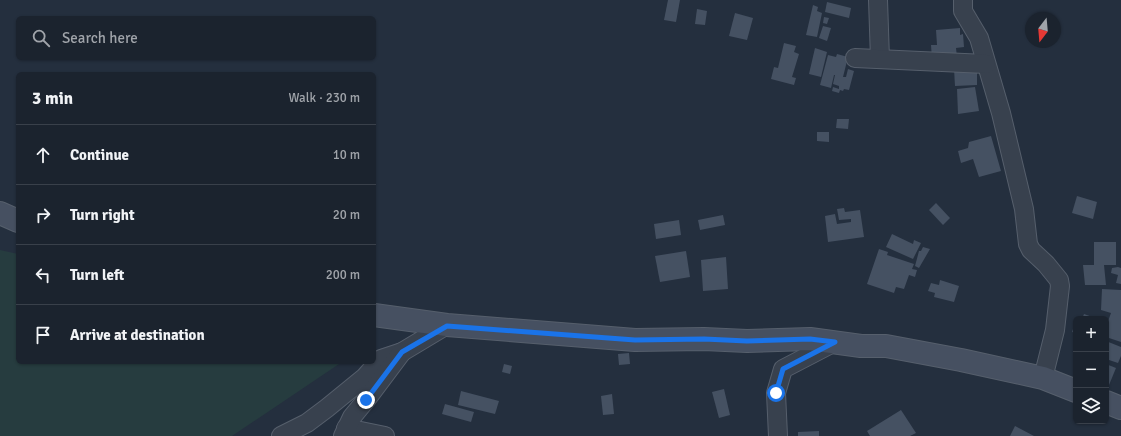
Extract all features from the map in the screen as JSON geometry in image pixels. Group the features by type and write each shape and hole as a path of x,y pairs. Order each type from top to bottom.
{"main road":[{"path":"0,214 16,220"},
{"path":"376,315 447,326 635,340 704,339 747,341 810,339 861,346 886,346 961,360 1043,378 1073,390"},
{"path":"1109,403 1121,408"}],"street":[{"path":"878,0 880,59"},
{"path":"963,0 963,11 979,38 1001,113 1024,209 1028,244 1031,250 1046,264 1058,280 1060,286 1055,330 1043,378"},
{"path":"855,58 986,64"},
{"path":"281,436 307,423 327,408 365,377 381,359 402,352 447,326"},
{"path":"778,436 776,393 783,369 835,342"},
{"path":"385,436 345,432 352,417 402,352"}],"green space":[{"path":"0,250 16,254 16,364 339,364 232,436 0,436"}],"building":[{"path":"668,0 680,0 676,22 664,20"},
{"path":"827,2 851,8 849,18 825,12"},
{"path":"813,5 818,7 817,11 822,13 817,37 806,35"},
{"path":"697,9 707,11 705,25 695,24"},
{"path":"735,13 753,18 747,40 729,36"},
{"path":"824,17 829,18 827,24 823,23"},
{"path":"823,26 831,28 827,41 819,38"},
{"path":"960,28 960,35 963,34 964,47 956,48 957,57 932,59 931,45 937,45 936,30"},
{"path":"784,43 796,46 794,52 799,54 792,77 796,78 794,85 771,79 774,67 778,68"},
{"path":"815,48 827,52 821,77 809,74"},
{"path":"837,54 848,57 843,77 846,77 848,69 854,71 849,90 840,90 839,93 832,91 833,87 839,89 839,86 833,84 835,75 831,88 820,85 828,55 836,57"},
{"path":"977,68 977,85 955,86 954,69"},
{"path":"975,87 979,111 958,114 957,89"},
{"path":"837,119 849,119 848,129 836,128"},
{"path":"817,132 829,132 829,142 817,141"},
{"path":"991,136 1001,171 979,177 973,159 961,163 958,151 968,148 969,142"},
{"path":"1077,196 1097,202 1093,219 1072,213"},
{"path":"936,203 950,218 943,225 929,210"},
{"path":"844,208 845,212 860,210 864,237 828,242 825,216 835,214 837,224 851,222 851,219 839,220 837,209"},
{"path":"723,215 725,225 700,230 698,220"},
{"path":"679,220 681,235 656,239 654,224"},
{"path":"892,234 913,244 914,240 921,243 913,259 886,247"},
{"path":"1094,242 1116,242 1116,265 1104,265 1106,285 1085,285 1083,265 1094,265"},
{"path":"923,247 930,249 919,268 915,266 919,251 921,251"},
{"path":"879,249 888,252 887,255 914,264 912,269 917,270 915,277 909,275 904,289 896,287 894,293 867,284"},
{"path":"686,251 690,277 660,282 655,256"},
{"path":"726,257 728,289 703,291 701,260"},
{"path":"1112,268 1121,268 1121,284 1116,283 1118,275 1111,273"},
{"path":"940,280 959,286 954,302 934,297 935,293 928,291 931,283 939,285"},
{"path":"1102,289 1121,290 1121,342 1109,338 1109,319 1111,313 1101,310"},
{"path":"1109,342 1121,347 1121,356 1118,363 1109,360"},
{"path":"629,353 630,364 619,365 618,354"},
{"path":"504,364 512,366 510,374 502,372"},
{"path":"1109,365 1116,368 1109,385"},
{"path":"724,389 730,415 719,418 712,392"},
{"path":"461,391 499,401 495,414 458,405"},
{"path":"612,394 614,414 603,415 601,396"},
{"path":"445,404 474,412 471,422 442,414"},
{"path":"901,410 916,433 910,436 870,436 867,431"},
{"path":"1015,426 1034,436 1010,436"},
{"path":"819,431 819,436 798,436 798,432"}],"route":[{"path":"366,400 402,352 447,326 571,334 635,340 704,339 747,341 810,339 835,342 783,369 776,393"}]}
